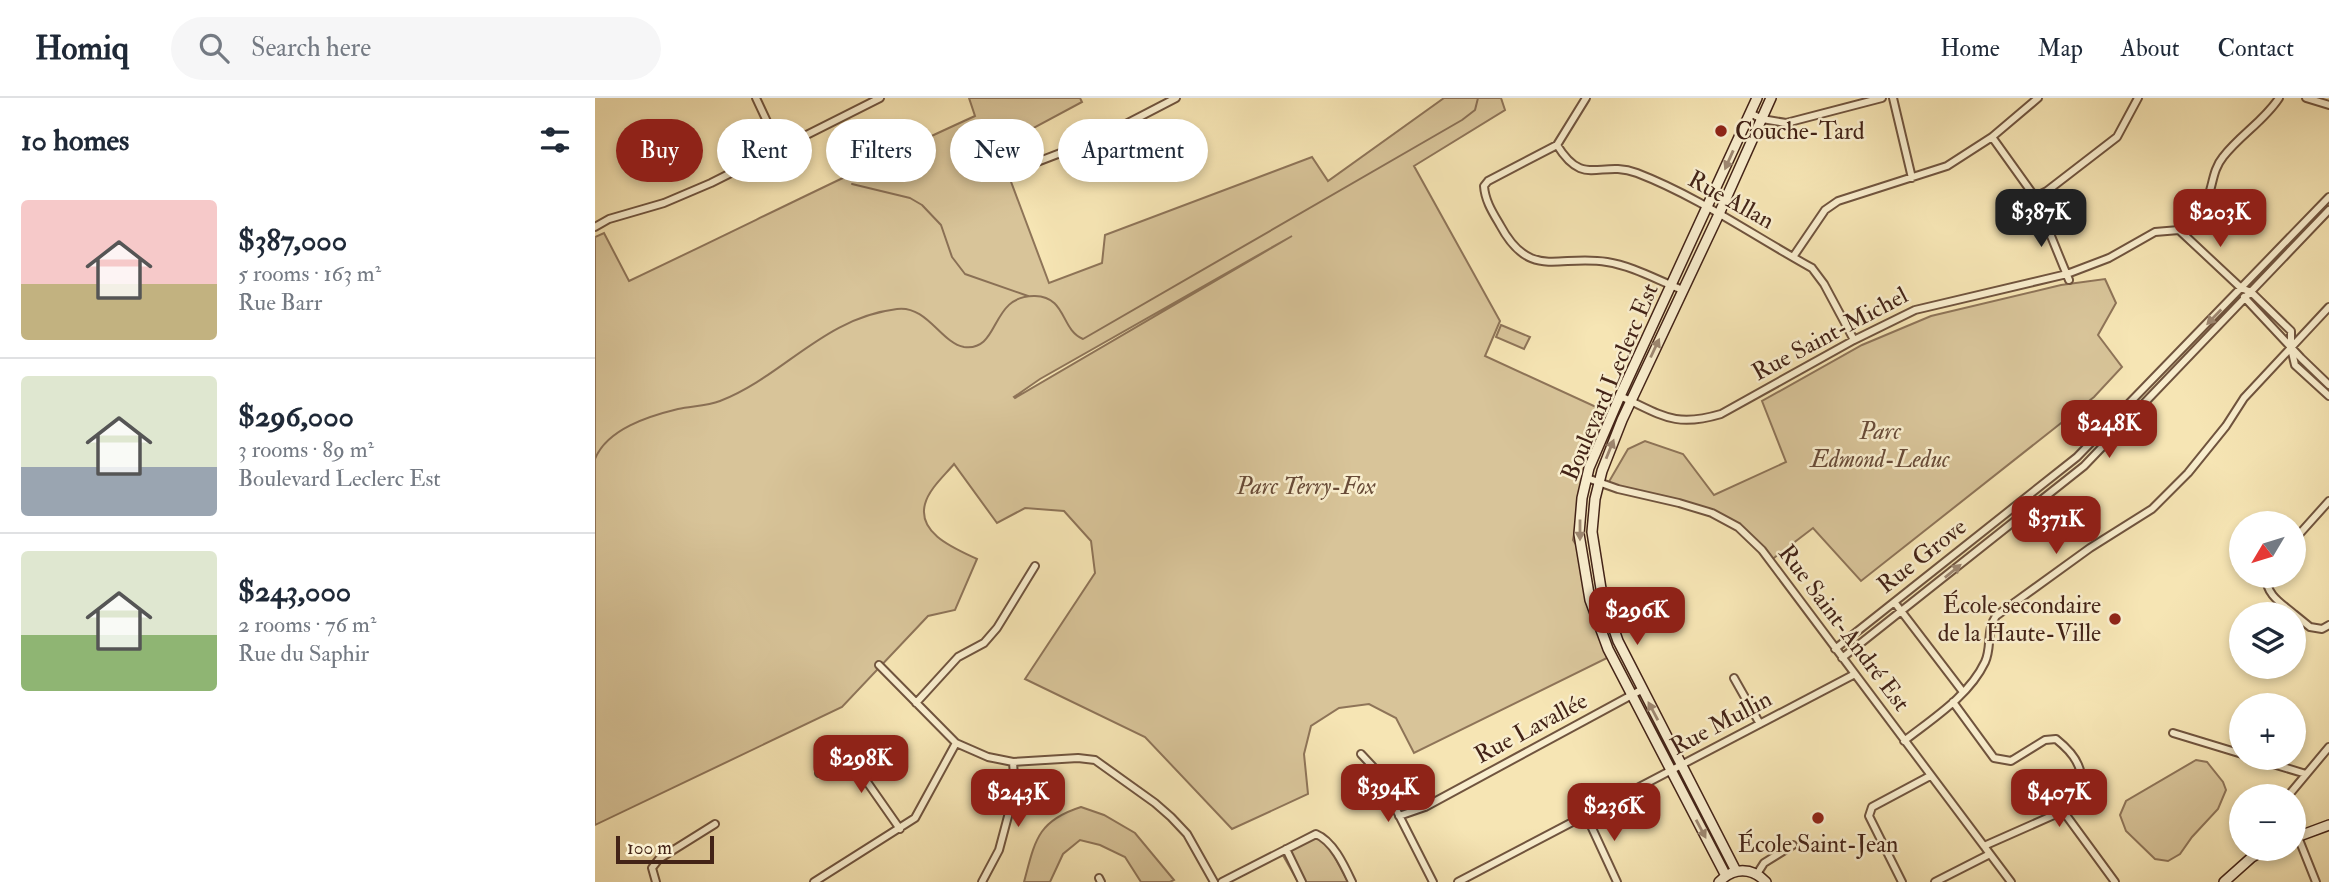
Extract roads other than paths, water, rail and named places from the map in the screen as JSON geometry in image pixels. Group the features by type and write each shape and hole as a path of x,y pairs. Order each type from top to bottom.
{"street":[{"path":"755,98 765,119"},
{"path":"812,131 880,98"},
{"path":"1044,159 1097,139 1176,98"},
{"path":"1587,98 1557,145 1488,181 1483,186 1485,196 1509,242 1527,257 1543,262 1608,262 1683,290"},
{"name":"Boulevard Leclerc Est","path":"1723,879 1608,649 1590,600 1579,534 1582,498 1587,478 1620,396 1757,98"},
{"name":"Boulevard Leclerc Est","path":"1736,871 1618,641 1602,595 1592,533 1599,482 1630,401 1771,98"},
{"path":"1750,113 1762,119 1786,123 1882,98"},
{"path":"1893,98 1912,178"},
{"path":"1793,257 1825,210 1838,201 1947,166 1992,137 2038,98"},
{"path":"2035,197 2047,191 2117,137 2138,98"},
{"path":"2279,98 2271,110 2223,157 2201,208 2179,230 2241,288 2251,292 2291,331 2295,365 2329,396"},
{"path":"2306,98 2329,105"},
{"path":"1992,137 2035,197 2068,277"},
{"name":"Rue Allan","path":"1557,145 1566,160 1576,168 1588,171 1619,169 1635,173 1708,206 1812,268 1820,276 1854,340"},
{"path":"595,227 609,219 664,203 717,180"},
{"name":"Rue Grove","path":"1835,649 2077,457 2329,197"},
{"name":"Rue Grove","path":"1842,658 2084,466 2329,210"},
{"name":"Rue Saint-Michel","path":"1620,396 1665,417 1679,421 1698,421 1721,414 1854,340 1927,305 2068,277 2155,232 2179,230"},
{"path":"2241,288 2245,300 2329,385"},
{"path":"1904,741 1954,702 1980,672 1987,658 1991,624 1996,616 2090,548 2152,509 2188,473 2226,426 2244,398 2329,307"},
{"name":"Rue Saint-André Est","path":"1587,478 1712,513 1738,527 1762,550 1853,675 2011,882"},
{"path":"2307,526 2329,501"},
{"path":"916,703 958,657 984,643 1035,566"},
{"path":"2268,588 2279,602"},
{"path":"1895,603 1963,692"},
{"path":"2306,624 2322,629 2329,625"},
{"path":"1608,649 1618,641"},
{"path":"879,665 956,743 988,757 1013,762 1078,758 1095,760 1171,817 1187,834 1215,882"},
{"name":"Rue Mullin","path":"1458,882 1853,675"},
{"path":"1734,678 1760,724"},
{"name":"Rue Lavallée","path":"1399,816 1425,807 1641,690"},
{"path":"1954,702 1994,758 2011,761 2045,740 2056,739 2077,763 2082,777 2079,792 2063,811 1984,846"},
{"path":"2173,733 2229,750"},
{"path":"814,882 915,818 956,743"},
{"path":"2298,784 2329,747"},
{"path":"1361,754 1376,770 1433,882"},
{"path":"819,773 842,758 851,759 900,829"},
{"path":"982,882 999,850 1015,790 1013,762"},
{"path":"2293,770 2306,774"},
{"path":"1902,882 1869,816 1872,807 1930,776"},
{"path":"2063,811 2115,882"},
{"path":"1587,815 1617,882"},
{"path":"656,882 652,868 659,859 715,824"},
{"path":"2306,834 2329,825"},
{"path":"1222,882 1316,834 1324,837 1352,882"},
{"path":"1757,874 1764,863 1793,845"},
{"path":"1286,849 1302,882"},
{"path":"1935,882 1990,854"},
{"path":"2306,860 2316,882"},
{"path":"2224,882 2249,861"},
{"path":"1723,879 1736,871 1744,870 1757,874 1766,882"}],"waterway":[{"path":"595,459 609,440 630,425 667,412 720,401 764,377 825,335 871,315 908,309 925,318 956,344 964,347 976,346 991,333 1010,304 1020,298 1035,296 1053,302 1070,328 1083,339 1462,120 1475,110 1478,98"},
{"path":"852,184 910,198 922,205 941,225 952,257 965,274 1028,296"}],"place":[{"name":"Couche-Tard","path":"1721,131"},
{"name":"École secondaire de la Haute-Ville","path":"2115,619"},
{"name":"École Saint-Jean","path":"1818,818"}],"park label":[{"name":"Parc Edmond-Leduc","path":"1880,445"},
{"name":"Parc Terry-Fox","path":"1306,486"}]}
